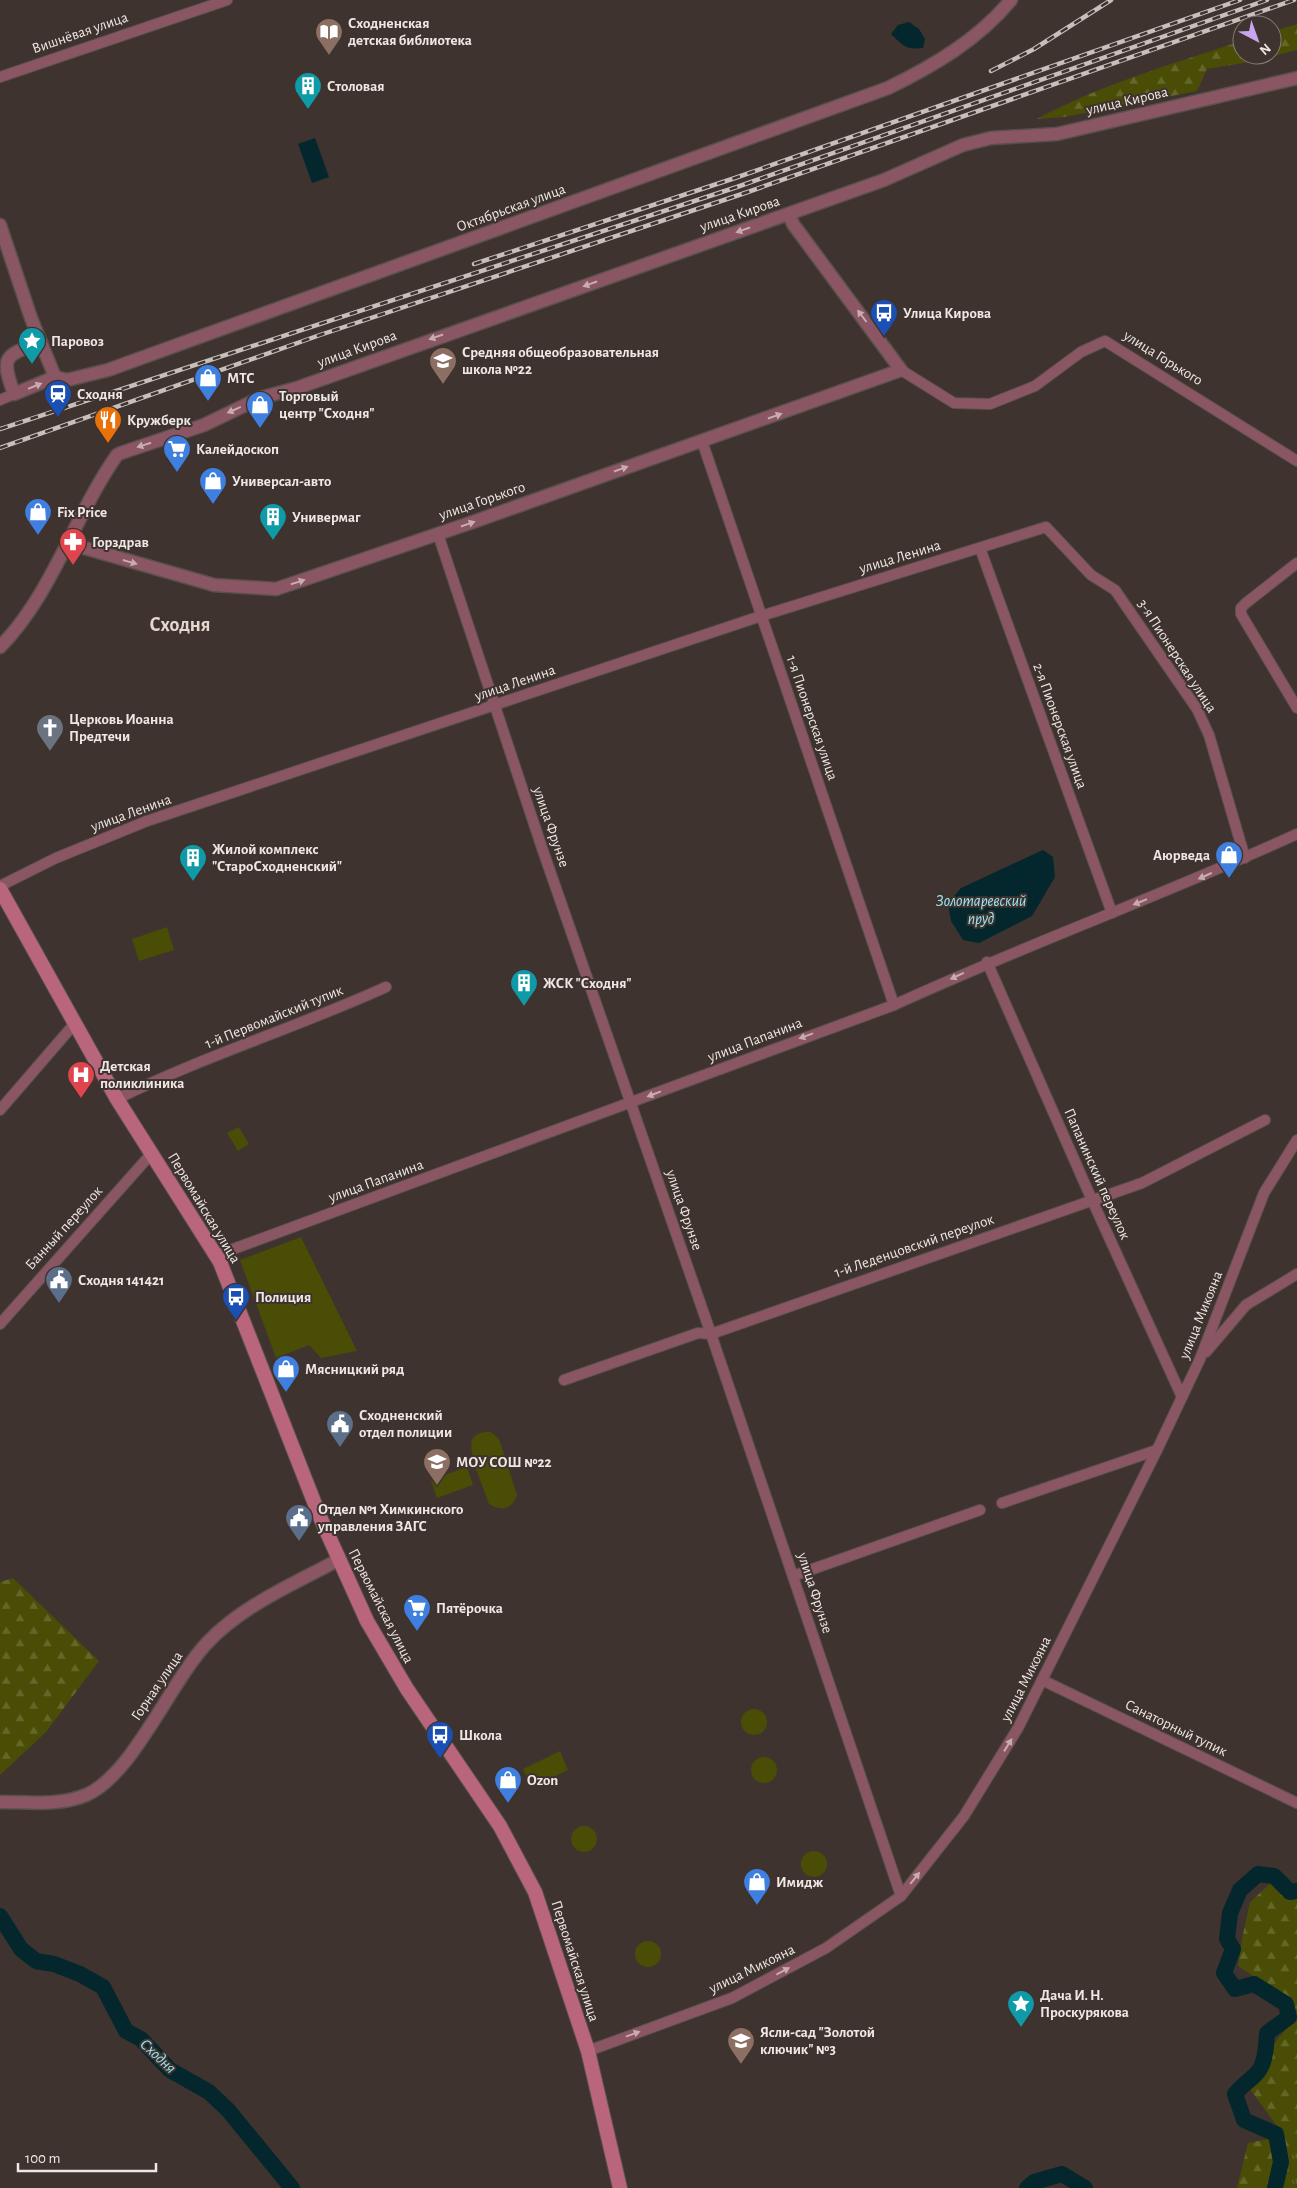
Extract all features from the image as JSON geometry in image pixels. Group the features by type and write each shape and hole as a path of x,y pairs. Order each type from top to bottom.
{"main road":[{"name":"Первомайская улица","path":"0,887 117,1099 217,1255 338,1560 367,1621 393,1668 515,1852 538,1901 588,2051 620,2188"}],"street":[{"name":"Вишнёвая улица","path":"0,77 227,0"},
{"name":"Октябрьская улица","path":"0,400 55,377 67,380 108,370 888,88 930,68 961,46 1011,0"},
{"name":"улица Кирова","path":"0,647 16,630 31,608 102,476 117,455 204,425 260,398 297,388 884,180 963,145 991,138 1058,134 1297,78"},
{"name":"улица Горького","path":"789,214 793,224 901,370 954,403 990,404 1035,386 1081,352 1105,341 1297,461"},
{"path":"0,225 55,377"},
{"path":"14,394 5,372 6,362 11,354 41,342"},
{"name":"улица Горького","path":"66,542 214,585 276,589 438,534 901,370"},
{"name":"1-я Пионерская улица","path":"702,441 894,1005"},
{"name":"улица Ленина","path":"0,887 56,858 142,823 762,616 1046,527"},
{"name":"3-я Пионерская улица","path":"1046,527 1091,575 1115,590 1197,709 1209,735 1246,858"},
{"name":"улица Фрунзе","path":"438,534 542,848 711,1334 900,1896"},
{"name":"2-я Пионерская улица","path":"980,548 1112,914"},
{"path":"1297,563 1246,603 1242,608 1241,614 1297,708"},
{"name":"улица Папанина","path":"217,1255 631,1104 894,1005 987,962 1112,914 1246,858 1297,834"},
{"name":"Папанинский переулок","path":"987,962 1092,1200 1182,1397"},
{"name":"1-й Первомайский тупик","path":"117,1099 180,1069 331,1012 386,987"},
{"path":"0,1110 76,1022"},
{"name":"1-й Леденцовский переулок","path":"564,1380 698,1333 711,1334 1142,1183 1265,1120"},
{"name":"улица Микояна","path":"588,2051 732,1998 826,1948 900,1896 964,1816 1018,1728 1157,1450 1200,1359 1264,1192 1297,1140"},
{"name":"Банный переулок","path":"0,1324 152,1153"},
{"path":"1200,1359 1246,1306 1297,1274"},
{"path":"1002,1503 1157,1450"},
{"path":"793,1576 980,1510"},
{"name":"Горная улица","path":"0,1802 71,1800 87,1795 101,1786 140,1740 192,1660 208,1642 263,1600 338,1560"},
{"name":"Санаторный тупик","path":"1042,1680 1297,1803"}],"green space":[{"path":"1297,24 1297,50 1282,54 1282,29"},
{"path":"1232,44 1232,65 1207,69 1197,91 1064,117 1037,119 1087,95"},
{"path":"167,927 174,950 139,961 132,939"},
{"path":"239,1127 249,1144 238,1151 227,1133"},
{"path":"301,1237 357,1351 321,1358 309,1345 276,1358 240,1260"},
{"path":"491,1432 499,1439 517,1495 515,1500 506,1508 498,1508 489,1504 473,1460 471,1443 473,1438 482,1433"},
{"path":"467,1467 473,1485 437,1498 431,1480"},
{"path":"13,1578 99,1661 46,1732 0,1775 0,1582"},
{"path":"754,1709 763,1713 767,1722 763,1731 754,1735 745,1731 741,1722 745,1713"},
{"path":"560,1751 568,1770 532,1787 523,1769"},
{"path":"764,1757 773,1761 777,1770 773,1779 764,1783 755,1779 751,1770 755,1761"},
{"path":"584,1826 593,1830 597,1839 593,1848 584,1852 575,1848 571,1839 575,1830"},
{"path":"814,1851 823,1855 827,1864 823,1873 814,1877 805,1873 801,1864 805,1855"},
{"path":"1272,1882 1297,1898 1297,2131 1291,2140 1290,2188 1237,2188 1248,2143 1284,2136 1250,2089 1264,2073 1271,2047 1286,2029 1290,2011 1289,2000 1238,1966 1250,1902"},
{"path":"648,1941 657,1945 661,1954 657,1963 648,1967 639,1963 635,1954 639,1945"},
{"path":"1297,2131 1297,2188 1290,2188 1291,2140"}],"water":[{"path":"909,22 919,29 925,39 923,48 905,46 891,34 898,25"},
{"path":"315,138 329,177 312,183 298,144"},
{"name":"Золотаревский пруд","path":"1043,850 1053,857 1055,877 1032,916 979,943 963,940 951,921 948,903 961,888"}],"waterway":[{"name":"Сходня","path":"1275,2188 1281,2162 1276,2134 1244,2120 1235,2094 1259,2071 1265,2055 1267,2033 1289,2017 1286,2004 1254,1984 1235,1989 1224,1973 1233,1949 1227,1939 1230,1913 1240,1890 1258,1874 1274,1876 1290,1892 1297,1891"},
{"name":"Сходня","path":"0,1916 21,1949 36,1961 54,1964 80,1974 103,1987 126,2031 141,2039 170,2070 209,2092 228,2110 292,2188"},
{"name":"Сходня","path":"1027,2188 1034,2182 1062,2174 1085,2188"}],"railway":[{"path":"991,71 1034,49 1111,0"},
{"path":"474,264 735,178 1240,0"},
{"path":"0,429 737,187 1267,0"},
{"path":"0,448 320,335 742,194 1294,0"}],"place":[{"name":"Сходненская детская библиотека","path":"329,56"},
{"name":"Столовая","path":"308,110"},
{"name":"Улица Кирова","path":"884,337"},
{"name":"Паровоз","path":"32,365"},
{"name":"Средняя общеобразовательная школа №22","path":"443,385"},
{"name":"МТС","path":"208,402"},
{"name":"Сходня","path":"58,418"},
{"name":"Торговый центр \"Сходня\"","path":"260,429"},
{"name":"Кружберк","path":"108,444"},
{"name":"Калейдоскоп","path":"177,473"},
{"name":"Универсал-авто","path":"213,505"},
{"name":"Fix Price","path":"38,536"},
{"name":"Универмаг","path":"273,541"},
{"name":"Горздрав","path":"73,566"},
{"name":"Церковь Иоанна Предтечи","path":"50,752"},
{"name":"Аюрведа","path":"1229,879"},
{"name":"Жилой комплекс \"СтароСходненский\"","path":"193,882"},
{"name":"ЖСК \"Сходня\"","path":"524,1007"},
{"name":"Детская поликлиника","path":"81,1099"},
{"name":"Сходня 141421","path":"59,1304"},
{"name":"Полиция","path":"236,1321"},
{"name":"Мясницкий ряд","path":"286,1393"},
{"name":"Сходненский отдел полиции","path":"340,1448"},
{"name":"МОУ СОШ №22","path":"437,1486"},
{"name":"Отдел №1 Химкинского управления ЗАГС","path":"299,1542"},
{"name":"Пятёрочка","path":"417,1632"},
{"name":"Школа","path":"440,1759"},
{"name":"Ozon","path":"508,1804"},
{"name":"Имидж","path":"757,1906"},
{"name":"Дача И. Н. Проскурякова","path":"1021,2028"},
{"name":"Ясли-сад \"Золотой ключик\" №3","path":"741,2065"}],"district":[{"name":"Сходня","path":"180,625"}]}
